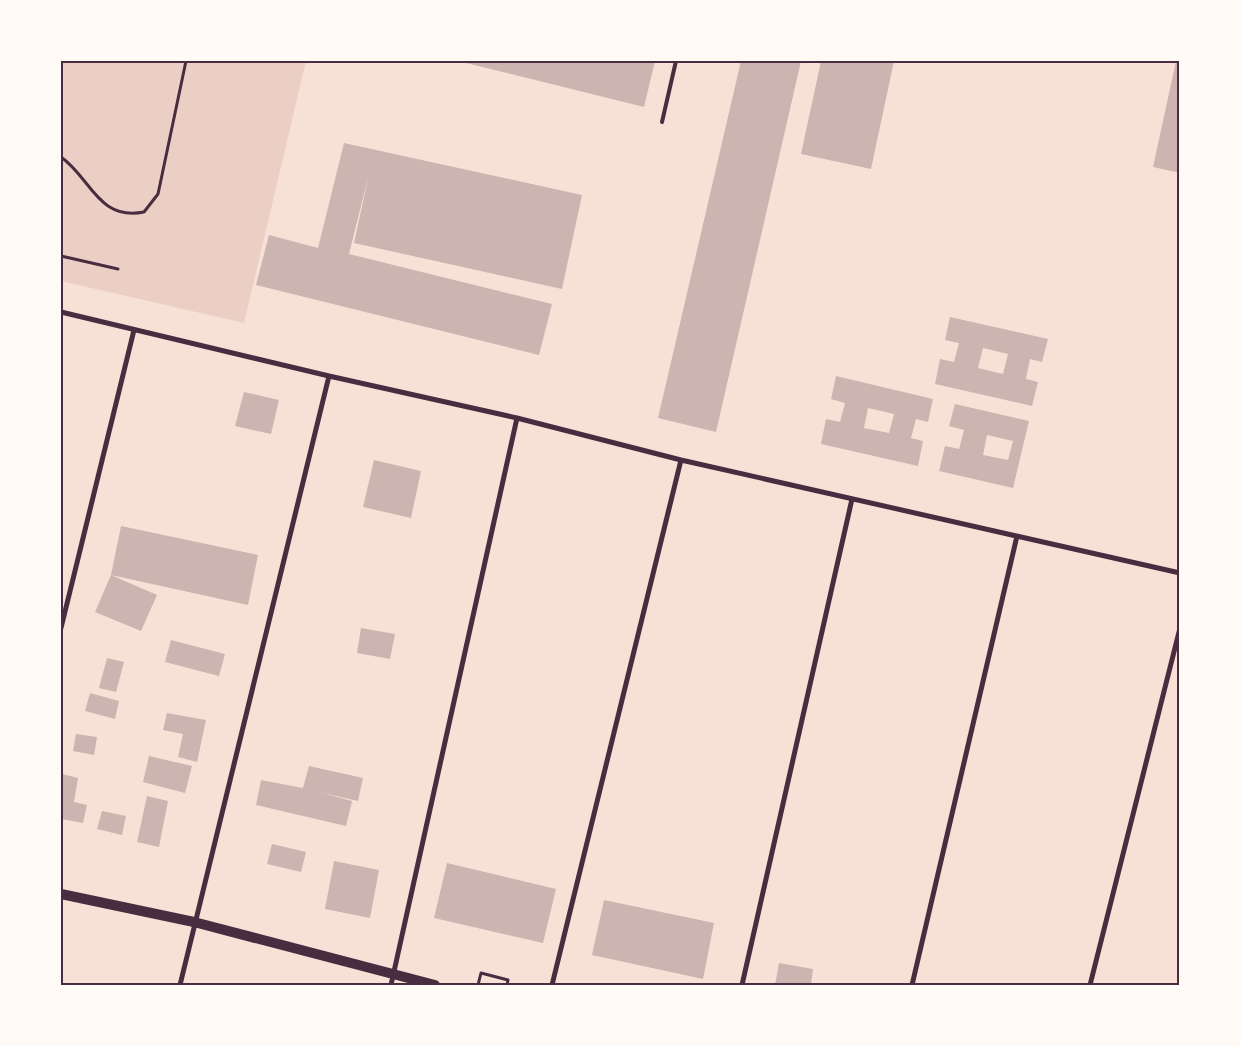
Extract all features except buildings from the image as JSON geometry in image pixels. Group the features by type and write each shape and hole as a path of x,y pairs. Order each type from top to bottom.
{"main road":[{"path":"61,894 194,922 435,985"}],"street":[{"path":"61,312 329,376 517,418 681,460 1180,573"},
{"path":"61,628 134,330"},
{"path":"180,985 329,376"},
{"path":"391,985 517,418"},
{"path":"552,985 681,460"},
{"path":"742,985 852,499"},
{"path":"912,985 1017,536"},
{"path":"1090,985 1180,628"}],"lane":[{"path":"662,122 676,61"}],"path":[{"path":"61,157 103,203 115,211 131,214 144,212 158,194 186,61"},
{"path":"61,256 118,269"},
{"path":"478,985 481,973 508,980 507,985"}],"shaded area":[{"path":"61,61 306,61 244,323 61,281"}]}
